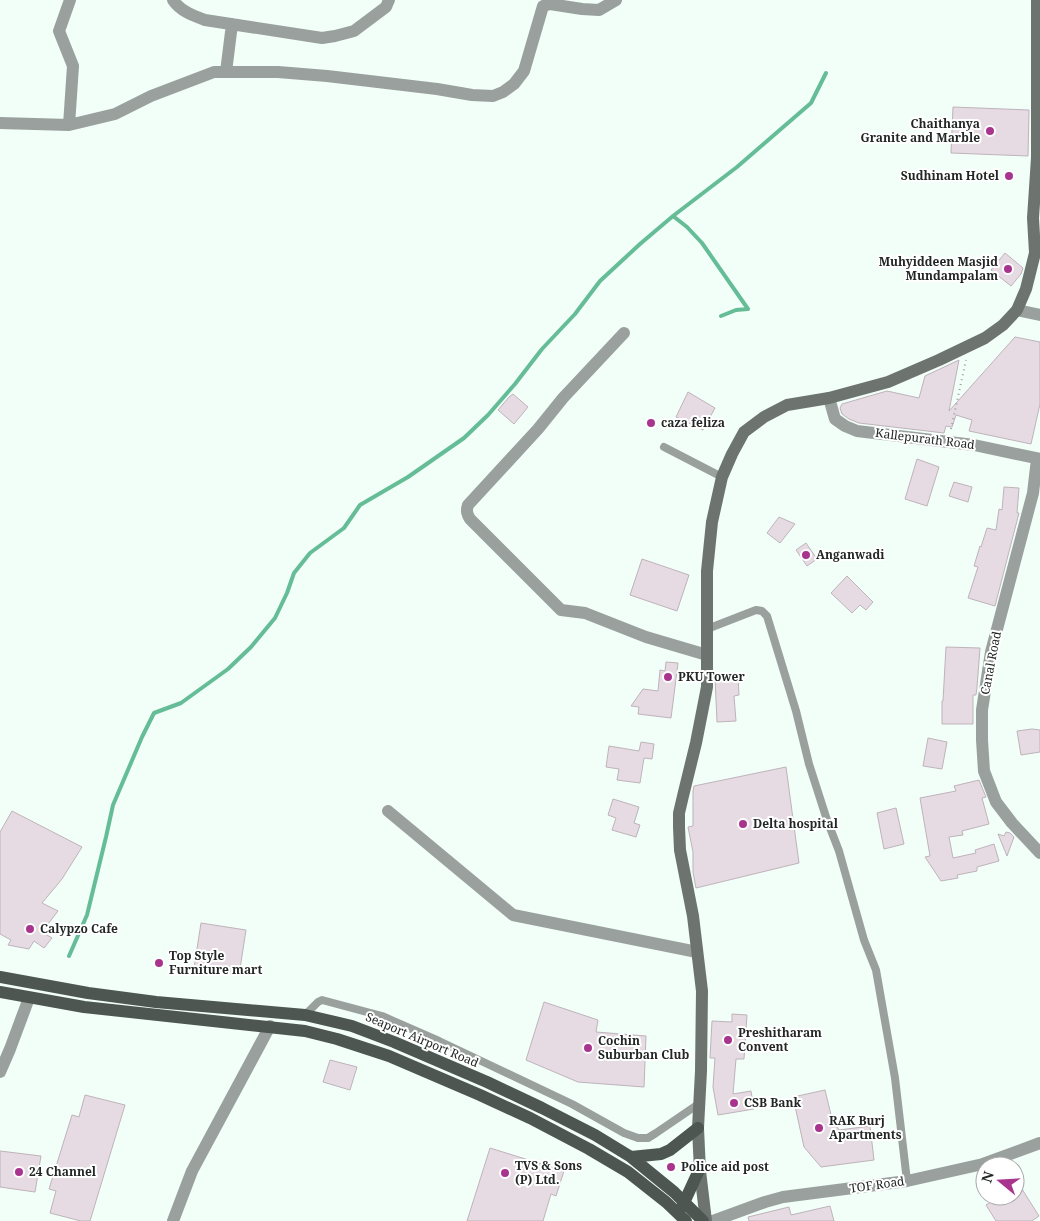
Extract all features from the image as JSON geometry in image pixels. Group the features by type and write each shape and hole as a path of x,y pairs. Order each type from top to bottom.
{"main road":[{"path":"704,1221 698,1128 702,991 693,916 680,850 679,827 681,805 696,743 706,687 707,571 712,522 722,477 744,432 764,417 787,405 829,398 888,382 985,338 1003,325 1017,310 1026,289 1035,253 1033,218 1038,158 1037,0"},
{"name":"Seaport Airport Road","path":"0,977 88,993 156,1002 305,1015 352,1026 487,1082 594,1135 631,1157 674,1192 704,1221"},
{"path":"0,992 29,998 154,1015 305,1031 389,1056 480,1094 589,1148 628,1172 682,1218"},
{"path":"631,1157 661,1154 670,1150 698,1128"},
{"path":"682,1218 684,1202 700,1168"}],"street":[{"path":"69,125 73,66 59,31 70,0"},
{"path":"173,0 175,4 190,14 205,20 322,38 354,31 386,7 389,0"},
{"path":"0,124 69,125 115,114 151,96 214,72 278,72 327,76 437,88 472,95 494,96 514,84 524,71 543,6 550,4 599,10 616,0"},
{"path":"226,72 232,24"},
{"path":"1017,310 1040,315"},
{"path":"624,333 563,398 538,429 468,505 466,514 561,610 585,613 646,637 707,655"},
{"name":"Kallepurath Road","path":"829,398 835,419 857,431 974,445 1039,459"},
{"name":"Canal Road","path":"1039,459 1033,493 991,652 982,710 982,740 984,771 996,802 1012,823 1040,853"},
{"path":"388,811 513,914 697,952"},
{"path":"0,1072 29,998"},
{"path":"173,1221 192,1171 270,1026"},
{"name":"TOF Road","path":"713,1221 783,1197 907,1181 984,1164 1040,1143"}],"lane":[{"path":"664,446 722,477"},
{"path":"707,629 756,610 762,611 767,616 796,712 809,764 839,851 864,940 876,970 895,1078 907,1181"},
{"path":"305,1015 322,1000 382,1016 572,1104 624,1134 638,1138 648,1138 700,1103"}],"path":[{"path":"948,442 966,360 965,348"}],"building":[{"name":"Chaithanya Granite and Marble","path":"953,107 1029,110 1028,156 951,153"},
{"name":"Muhyiddeen Masjid Mundampalam","path":"1005,253 1023,268 1021,274 1011,286 991,270"},
{"path":"1015,337 1040,342 1040,404 1031,444 969,431 972,420 956,415 952,427 946,426 944,433 859,423 842,414 840,408 842,404 887,391 919,398 925,376 959,360 949,411"},
{"path":"688,392 715,408 703,430 676,417"},
{"path":"513,394 528,407 514,424 498,410"},
{"path":"917,459 939,467 927,506 905,499"},
{"path":"954,482 972,487 968,502 949,496"},
{"path":"1004,487 1019,488 1017,513 1019,513 995,606 968,598 978,567 974,566 987,528 996,530 999,509 1002,510"},
{"path":"779,517 795,524 780,543 767,533"},
{"name":"Anganwadi","path":"806,543 817,559 807,566 796,550"},
{"path":"642,559 689,575 677,611 630,595"},
{"path":"847,576 873,602 866,610 860,605 852,613 831,593"},
{"path":"946,647 980,648 976,695 973,695 973,724 942,724"},
{"path":"666,662 678,663 671,718 638,714 639,707 631,706 643,689 658,691 660,670 665,671"},
{"path":"738,676 739,695 734,696 736,721 717,722 715,678"},
{"path":"1040,730 1040,752 1021,755 1017,731"},
{"path":"928,738 947,742 942,769 923,766"},
{"path":"641,742 654,744 652,759 644,758 640,783 617,780 619,769 606,767 609,746 639,751"},
{"name":"Delta hospital","path":"786,767 799,863 696,888 693,872 693,852 688,827 693,826 694,786"},
{"path":"979,780 986,797 982,798 989,824 962,831 963,835 949,837 953,858 976,853 975,850 994,844 999,861 977,867 977,871 957,875 958,878 941,881 925,857 930,856 920,798 956,791 954,786"},
{"path":"613,799 639,807 634,823 640,825 636,837 612,830 616,818 608,815"},
{"path":"896,808 904,844 884,849 877,813"},
{"path":"12,811 82,847 62,879 42,903 58,911 42,932 52,938 44,948 34,941 29,949 8,945 11,940 0,934 0,832"},
{"path":"1006,832 1014,837 1007,856 998,834 1004,836"},
{"path":"201,923 246,930 239,975 194,968"},
{"name":"Cochin Suburban Club","path":"544,1002 598,1020 596,1032 646,1036 644,1087 578,1082 526,1060"},
{"name":"Preshitharam Convent","path":"732,1014 747,1015 744,1059 736,1059 733,1094 751,1091 754,1109 718,1115 713,1087 715,1058 710,1058 712,1021 732,1022"},
{"path":"330,1060 357,1067 350,1090 323,1082"},
{"name":"RAK Burj Apartments","path":"825,1090 832,1119 839,1130 870,1126 874,1160 821,1167 804,1147 793,1097"},
{"path":"85,1095 125,1105 90,1221 81,1221 50,1213 56,1191 49,1189 72,1115 79,1117"},
{"path":"490,1148 564,1171 556,1196 551,1194 543,1221 467,1221"},
{"name":"24 Channel","path":"0,1151 41,1156 35,1192 0,1187"},
{"path":"1025,1194 1039,1216 1032,1221 996,1221 987,1206 1025,1206"},
{"path":"830,1206 834,1221 749,1221 748,1217 789,1207 791,1215"}],"waterway":[{"path":"673,216 737,167 811,103 826,73"},
{"path":"69,956 87,915 113,805 154,713 181,703 228,669 251,647 275,618 294,573 310,553 344,528 360,505 408,477 464,438 488,415 515,384 542,349 575,314 600,281 673,216 702,243 748,309 736,310 721,316"}],"place":[{"name":"Chaithanya Granite and Marble","path":"990,131"},
{"name":"Sudhinam Hotel","path":"1009,176"},
{"name":"Muhyiddeen Masjid Mundampalam","path":"1008,269"},
{"name":"caza feliza","path":"651,423"},
{"name":"Anganwadi","path":"806,555"},
{"name":"PKU Tower","path":"668,677"},
{"name":"Delta hospital","path":"743,824"},
{"name":"Calypzo Cafe","path":"30,929"},
{"name":"Top Style Furniture mart","path":"159,963"},
{"name":"Preshitharam Convent","path":"728,1040"},
{"name":"Cochin Suburban Club","path":"588,1048"},
{"name":"CSB Bank","path":"734,1103"},
{"name":"RAK Burj Apartments","path":"819,1128"},
{"name":"Police aid post","path":"671,1167"},
{"name":"24 Channel","path":"19,1172"},
{"name":"TVS & Sons (P) Ltd.","path":"505,1173"}]}
